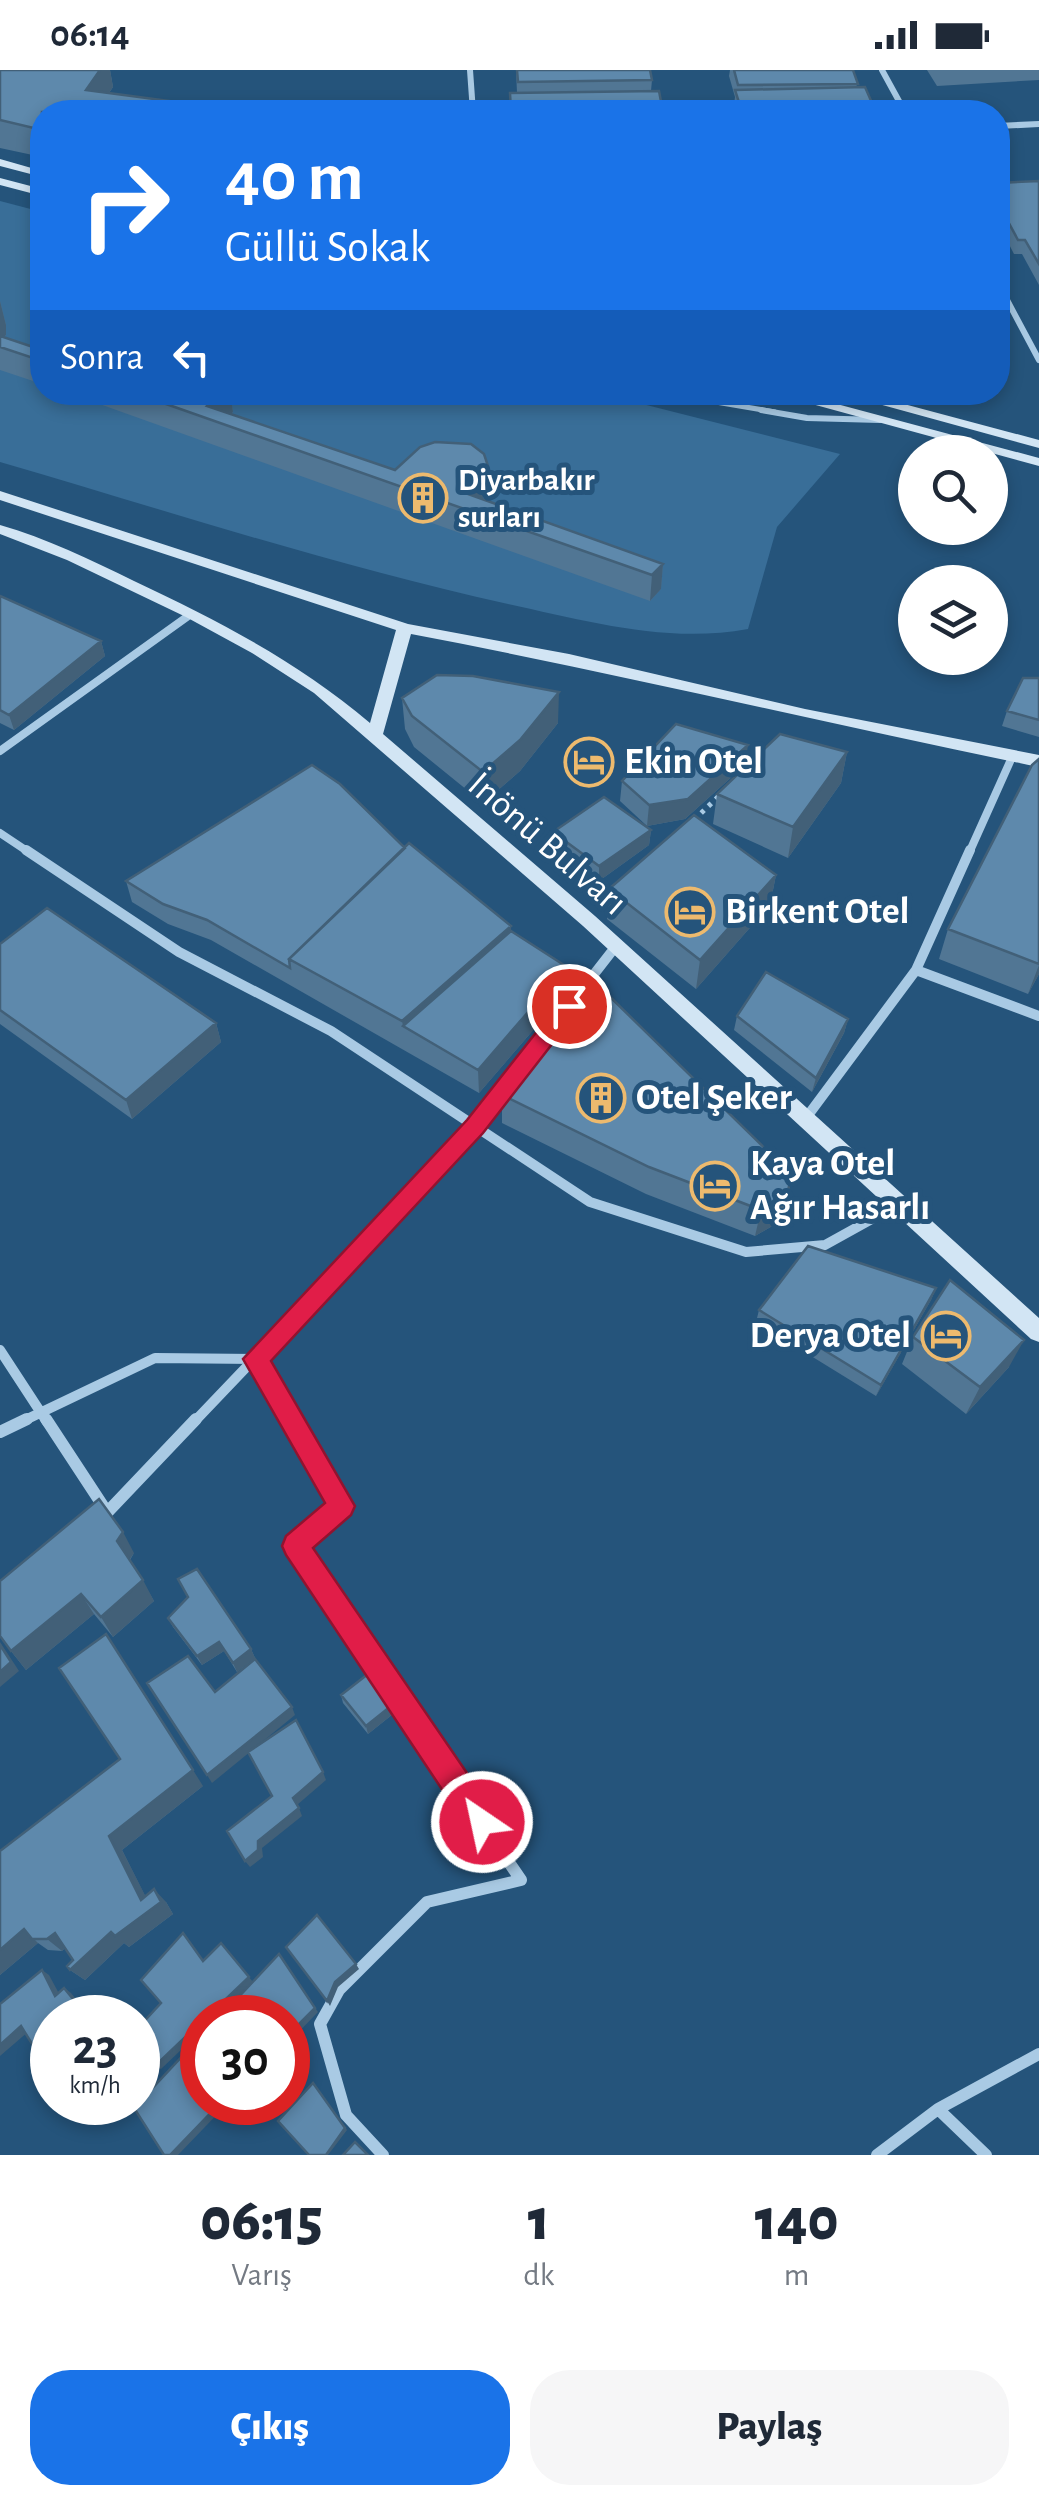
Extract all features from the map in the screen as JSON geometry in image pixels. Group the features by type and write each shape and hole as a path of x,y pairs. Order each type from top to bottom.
{"main road":[{"path":"0,162 30,171"},
{"path":"0,181 30,190"},
{"path":"825,405 1039,462"},
{"path":"890,405 1039,444"},
{"path":"0,495 405,628 568,659 805,714 1039,761"},
{"name":"İnönü Bulvarı","path":"0,529 72,557 190,614 258,649 320,689 616,946 1039,1332"},
{"path":"374,736 405,628"}],"street":[{"path":"470,70 471,100"},
{"path":"882,70 898,100"},
{"path":"1010,125 1039,124"},
{"path":"1010,306 1039,360"},
{"path":"0,751 190,614"},
{"path":"806,1118 916,970 1013,755"},
{"path":"0,832 179,952 331,1031 590,1202 746,1252 825,1245 899,1204"},
{"path":"94,1525 475,1127 616,946"},
{"path":"916,970 1039,1016"},
{"path":"0,1350 108,1513"},
{"path":"0,1432 155,1358 256,1359"},
{"path":"256,1359 341,1506 296,1546 522,1880 427,1902 339,1990 320,2024 346,2115 383,2155"},
{"path":"878,2155 938,2109 1039,2054"},
{"path":"938,2109 986,2155"}],"lane":[{"path":"732,405 807,418 884,420"}],"path":[{"path":"690,824 733,783"}],"shaded area":[{"path":"0,201 30,209 30,405 646,405 840,454 777,527 748,629 687,634 597,623 380,573 0,462"}],"building":[{"path":"0,70 100,70 86,90 162,100 30,100 30,127 0,120"},
{"path":"517,70 650,70 652,80 518,82"},
{"path":"734,70 853,70 858,84 738,85"},
{"path":"865,87 871,100 738,100 735,90"},
{"path":"659,91 661,100 510,100 510,93"},
{"path":"1039,181 1039,264 1025,240 1018,240 1010,225 1010,182"},
{"path":"0,336 30,346 30,357 0,347"},
{"path":"169,405 208,405 395,470 420,447 435,442 471,444 484,454 488,466 465,493 663,564 652,575"},
{"path":"0,596 101,641 9,715 0,710"},
{"path":"437,675 473,676 559,692 520,740 483,772 412,716 402,698"},
{"path":"1023,678 1039,678 1039,720 1007,711"},
{"path":"676,724 748,745 688,799 649,805 622,781"},
{"path":"780,734 847,752 793,827 717,794"},
{"path":"1039,759 1039,964 948,929 1032,765"},
{"path":"312,765 340,784 405,848 289,959 290,968 207,920 163,904 126,881"},
{"path":"604,797 651,830 599,866 553,832"},
{"name":"Birkent Otel","path":"694,815 776,875 700,960 609,889"},
{"path":"409,843 511,926 402,1021 289,959"},
{"path":"47,908 216,1023 126,1100 0,1010 0,944"},
{"path":"511,931 567,967 478,1070 403,1026"},
{"path":"766,972 848,1019 816,1078 737,1016"},
{"path":"604,991 792,1175 787,1194 761,1210 649,1167 502,1095 539,1043 576,1003"},
{"path":"808,1246 936,1288 881,1385 759,1310"},
{"path":"950,1280 1024,1340 980,1387 913,1337"},
{"path":"99,1499 123,1532 117,1541 143,1580 101,1617 81,1594 11,1651 0,1636 0,1581"},
{"path":"197,1569 251,1649 233,1663 219,1642 197,1656 168,1618 188,1597 178,1579"},
{"path":"106,1634 193,1770 109,1836 141,1900 154,1889 161,1902 115,1936 111,1932 70,1970 67,1966 73,1960 55,1933 47,1939 32,1939 24,1929 0,1950 0,1851 120,1759 59,1668"},
{"path":"0,1645 11,1662 0,1672"},
{"path":"188,1656 215,1692 255,1659 292,1707 207,1775 147,1683"},
{"path":"377,1667 401,1698 366,1726 341,1695"},
{"path":"296,1720 323,1772 293,1798 299,1808 258,1841 258,1850 245,1861 227,1831 272,1796 248,1752"},
{"path":"317,1915 356,1964 335,1982 327,2001 286,1947"},
{"path":"183,1933 203,1961 221,1943 249,1977 230,1995 180,1995 180,2042 160,2061 160,1995 154,1995 141,1980"},
{"path":"279,1954 306,1995 241,1995"},
{"path":"42,1970 54,1995 30,1995 30,2041 21,2026 0,2045 0,2004"},
{"path":"180,2059 180,2125 199,2125 170,2155 164,2155 145,2125 160,2125 160,2080"},
{"path":"313,2083 345,2128 326,2155 309,2155 282,2125 310,2125"},
{"path":"355,2142 368,2155 343,2155"}],"place":[{"name":"Diyarbakır surları","path":"423,498"},
{"name":"Ekin Otel","path":"589,762"},
{"name":"Birkent Otel","path":"690,912"},
{"name":"Otel Şeker","path":"601,1098"},
{"name":"Kaya Otel Ağır Hasarlı","path":"715,1186"},
{"name":"Derya Otel","path":"946,1336"}],"route":[{"path":"482,1822 296,1546 341,1506 256,1359 475,1127 569,1006"}]}
